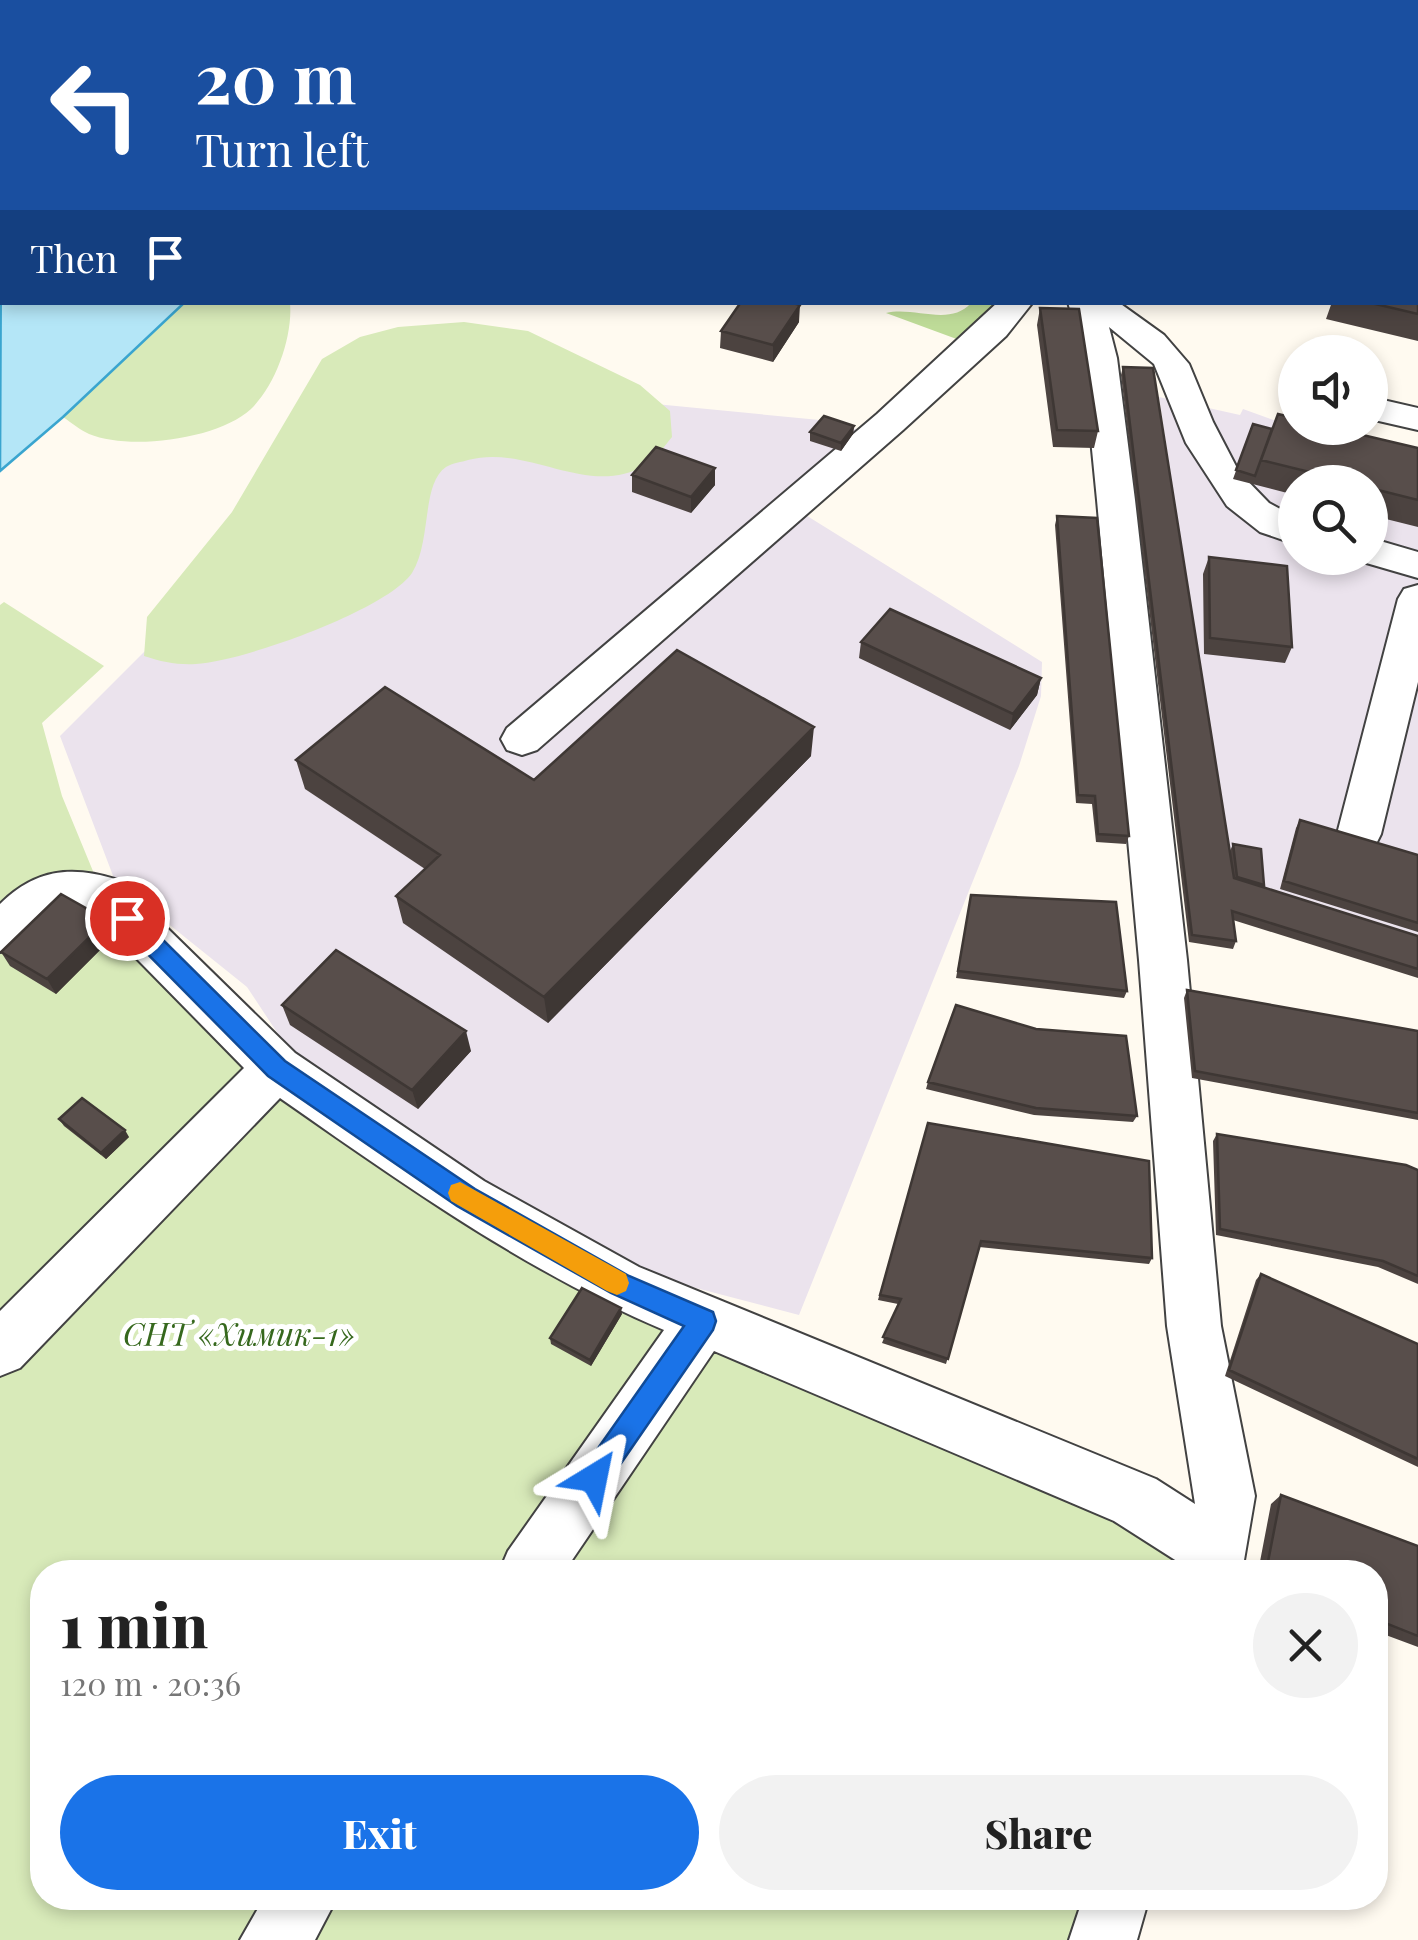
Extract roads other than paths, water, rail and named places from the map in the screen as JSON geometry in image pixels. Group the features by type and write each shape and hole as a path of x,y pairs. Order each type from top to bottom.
{"street":[{"path":"522,739 890,422 994,330 1015,305"},
{"path":"1086,305 1098,330 1163,960 1194,1326 1226,1496 1214,1560"},
{"path":"1098,330 1127,320 1159,349 1170,362 1204,442 1229,485 1254,514 1278,524"},
{"path":"1098,330 1159,349"},
{"path":"1388,412 1418,419"},
{"path":"1388,556 1418,564"},
{"path":"1360,834 1418,599"},
{"path":"0,932 41,894 68,885 102,893 276,1068 466,1198 620,1285 1135,1500 1211,1560"},
{"path":"0,1349 276,1068"},
{"path":"537,1560 703,1321"},
{"path":"274,1940 295,1910"},
{"path":"1103,1940 1112,1910"}],"water":[{"path":"1,305 182,305 63,417 0,471"}],"park label":[{"name":"СНТ «Химик-1»","path":"239,1332"}]}
